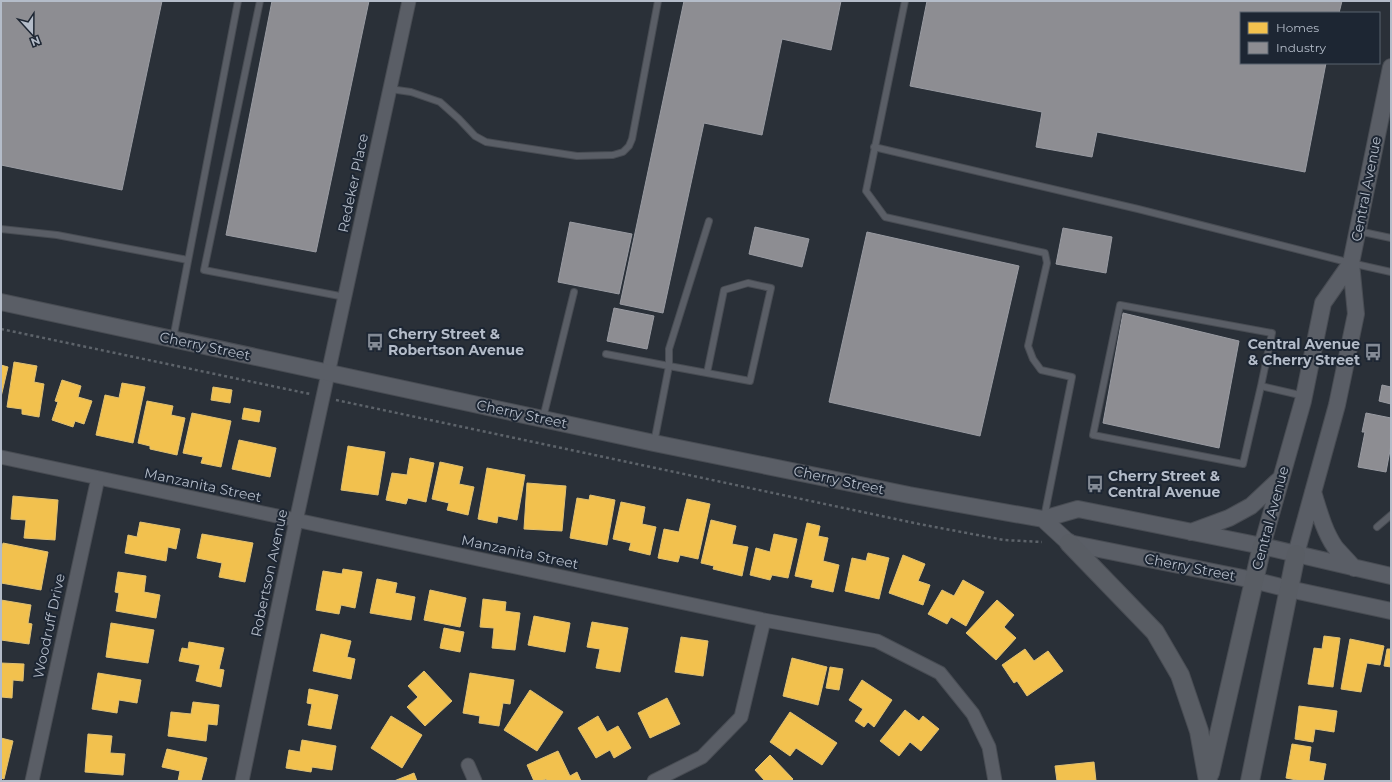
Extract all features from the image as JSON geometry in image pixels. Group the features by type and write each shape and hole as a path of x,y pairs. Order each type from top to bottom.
{"main road":[{"path":"1069,543 1155,632 1177,669 1200,731 1208,781"},
{"name":"Central Avenue","path":"1208,781 1262,546"},
{"name":"Central Avenue","path":"1250,781 1296,554"}],"street":[{"name":"Redeker Place","path":"328,372 409,1"},
{"name":"Central Avenue","path":"1296,554 1337,406 1356,314 1351,263 1389,88 1391,67"},
{"name":"Central Avenue","path":"1262,546 1304,396 1323,303 1351,263"},
{"name":"Cherry Street","path":"1,302 654,443 909,495 1043,519 1078,508 1262,546 1391,576"},
{"name":"Robertson Avenue","path":"242,781 328,372"},
{"name":"Manzanita Street","path":"1,457 764,620 877,641 940,673 973,714 989,747 995,781"},
{"name":"Woodruff Drive","path":"32,781 98,478"},
{"path":"1190,532 1229,518 1251,506 1281,478"},
{"path":"1313,492 1322,523 1329,537 1336,548 1354,568"},
{"path":"1043,519 1069,543"},
{"name":"Cherry Street","path":"1069,543 1253,580 1289,590 1391,611"},
{"path":"654,781 702,757 741,717 764,620"},
{"path":"468,765 475,781"}],"lane":[{"path":"172,339 238,1"},
{"path":"260,1 204,270 345,297"},
{"path":"390,89 411,92 440,102 475,136 486,142 577,156 614,155 623,152 629,146 632,139 658,1"},
{"path":"905,1 866,191 885,217 1045,252 1047,263 1028,346 1033,359 1041,370 1072,377 1043,519"},
{"path":"874,147 1131,207 1391,272"},
{"path":"654,443 669,366 669,349 709,221"},
{"path":"1,229 57,235 188,260"},
{"path":"1358,231 1391,238"},
{"path":"606,354 750,381 771,288 748,283 724,290 707,372"},
{"path":"542,418 574,292"},
{"path":"1120,305 1272,333 1261,386 1243,464 1093,434 1120,305"},
{"path":"1261,386 1304,396"},
{"path":"1377,527 1391,515"}],"path":[{"path":"1,329 919,524 1004,540 1069,543"}],"building: Homes":[{"path":"14,362 37,366 34,382 44,384 39,417 22,414 22,409 7,407"},
{"path":"1,365 8,367 1,397"},
{"path":"62,380 81,386 78,397 92,401 84,424 75,421 73,427 52,420 58,402 55,401"},
{"path":"122,383 145,387 133,443 96,435 105,395 119,398"},
{"path":"213,387 232,390 230,403 211,400"},
{"path":"147,401 173,406 171,415 185,418 177,455 150,449 150,446 138,443"},
{"path":"244,408 261,411 259,422 242,419"},
{"path":"192,413 231,421 221,467 201,463 203,457 183,453"},
{"path":"239,440 276,448 270,477 232,469"},
{"path":"348,446 385,452 378,495 341,490"},
{"path":"410,458 434,463 426,502 408,498 406,504 386,500 392,473 407,475"},
{"path":"440,462 463,467 459,484 474,487 468,515 447,510 449,503 432,499"},
{"path":"487,468 525,475 517,520 498,516 497,523 478,519"},
{"path":"527,483 566,486 562,531 524,529"},
{"path":"590,495 615,500 607,545 570,538 577,498 589,500"},
{"path":"13,496 58,500 55,540 24,538 26,520 11,519"},
{"path":"687,499 710,504 698,559 680,555 678,562 658,558 664,529 679,532"},
{"path":"621,502 645,507 642,524 656,527 650,555 629,550 631,543 613,539"},
{"path":"711,520 736,526 732,544 748,547 742,576 713,569 714,566 701,563"},
{"path":"140,522 180,529 176,549 168,547 166,561 125,553 128,535 137,537"},
{"path":"807,523 820,526 818,536 828,538 823,561 839,565 833,592 811,587 813,580 795,576"},
{"path":"202,534 253,543 245,582 219,577 222,563 197,558"},
{"path":"774,534 797,539 788,578 772,575 770,580 750,575 756,548 770,552"},
{"path":"3,543 48,552 41,590 1,583 1,551"},
{"path":"868,553 889,558 879,599 845,591 852,558 866,561"},
{"path":"903,555 925,564 918,581 930,585 923,605 889,593"},
{"path":"343,569 362,572 355,608 341,605 339,614 316,610 323,571 342,574"},
{"path":"118,572 146,576 144,592 160,595 156,618 116,611 119,593 115,592"},
{"path":"377,579 397,583 395,593 415,597 411,620 370,613"},
{"path":"963,580 984,592 966,626 951,617 947,624 928,614 942,590 954,596"},
{"path":"430,590 466,598 460,627 424,620"},
{"path":"483,599 506,602 505,611 520,613 515,650 492,648 494,628 480,627"},
{"path":"1,600 31,605 28,623 32,624 29,644 1,640"},
{"path":"997,600 1014,615 1004,627 1016,638 996,660 966,633"},
{"path":"534,616 570,623 565,652 528,645"},
{"path":"592,622 628,628 620,672 596,668 600,649 587,647"},
{"path":"111,623 154,630 148,663 106,657"},
{"path":"444,628 464,632 460,652 440,648"},
{"path":"321,634 351,641 347,657 355,659 351,679 313,671"},
{"path":"1324,636 1340,638 1333,687 1308,684 1314,648 1322,649"},
{"path":"681,637 708,641 703,676 675,672"},
{"path":"1350,639 1384,646 1380,665 1367,663 1361,692 1341,689"},
{"path":"189,642 224,648 219,669 224,670 221,687 196,681 200,665 179,661 182,648 188,649"},
{"path":"1025,649 1034,661 1048,651 1063,671 1027,696 1017,681 1014,683 1002,665"},
{"path":"1387,649 1391,649 1391,667 1384,666"},
{"path":"792,658 827,667 818,705 783,696"},
{"path":"1,663 24,664 23,681 13,680 12,698 1,697"},
{"path":"830,667 843,669 839,690 826,688"},
{"path":"424,671 452,701 425,726 407,707 418,697 408,686"},
{"path":"98,673 141,680 137,703 119,700 117,713 92,709"},
{"path":"470,673 514,680 510,704 503,703 499,726 479,723 480,716 463,713"},
{"path":"862,680 892,700 874,727 868,722 864,727 855,721 863,709 849,700"},
{"path":"309,689 338,695 331,729 308,725 312,704 307,703"},
{"path":"530,690 563,712 537,751 504,730"},
{"path":"667,698 680,724 650,738 638,713"},
{"path":"193,702 219,705 217,725 208,724 206,741 168,736 171,712 191,714"},
{"path":"1299,706 1337,711 1334,732 1315,729 1313,742 1295,739"},
{"path":"905,710 919,721 923,716 939,729 921,751 910,742 899,756 880,741"},
{"path":"790,712 837,743 822,765 796,748 790,756 770,742"},
{"path":"391,716 422,735 402,768 371,748"},
{"path":"598,716 607,732 618,726 631,748 614,758 610,750 596,758 578,728"},
{"path":"88,734 112,736 110,753 125,754 123,775 85,772"},
{"path":"1,738 13,741 4,779 1,778"},
{"path":"302,740 336,746 332,770 312,767 311,772 286,768 289,750 300,752"},
{"path":"1292,744 1311,747 1309,761 1326,764 1323,781 1302,781 1286,778"},
{"path":"167,749 207,758 201,781 178,781 180,771 162,767"},
{"path":"558,751 570,776 577,772 581,781 547,781 546,779 534,781 527,765"},
{"path":"770,755 793,779 791,781 765,781 755,770"},
{"path":"1094,762 1096,781 1057,781 1055,766"},
{"path":"414,773 417,781 394,781"}],"building: Industry":[{"path":"1,1 162,1 122,190 1,165"},
{"path":"272,1 369,1 316,252 226,235"},
{"path":"684,1 841,1 831,50 782,39 762,135 704,123 663,313 620,304"},
{"path":"927,1 1342,1 1339,12 1240,12 1240,64 1326,64 1305,172 1097,132 1092,157 1036,147 1042,112 910,86"},
{"path":"570,222 632,234 619,294 558,282"},
{"path":"755,227 809,239 802,267 749,254"},
{"path":"1063,228 1112,237 1106,273 1056,264"},
{"path":"867,232 1019,266 980,436 829,402"},
{"path":"614,308 654,316 647,349 607,341"},
{"path":"1123,313 1239,341 1219,448 1103,423"},
{"path":"1382,385 1391,387 1391,404 1379,401"},
{"path":"1366,413 1391,418 1391,445 1386,472 1358,467 1365,432 1362,432"}],"place":[{"name":"Cherry Street & Robertson Avenue","path":"375,342"},
{"name":"Central Avenue & Cherry Street","path":"1373,352"},
{"name":"Cherry Street & Central Avenue","path":"1095,484"}]}
